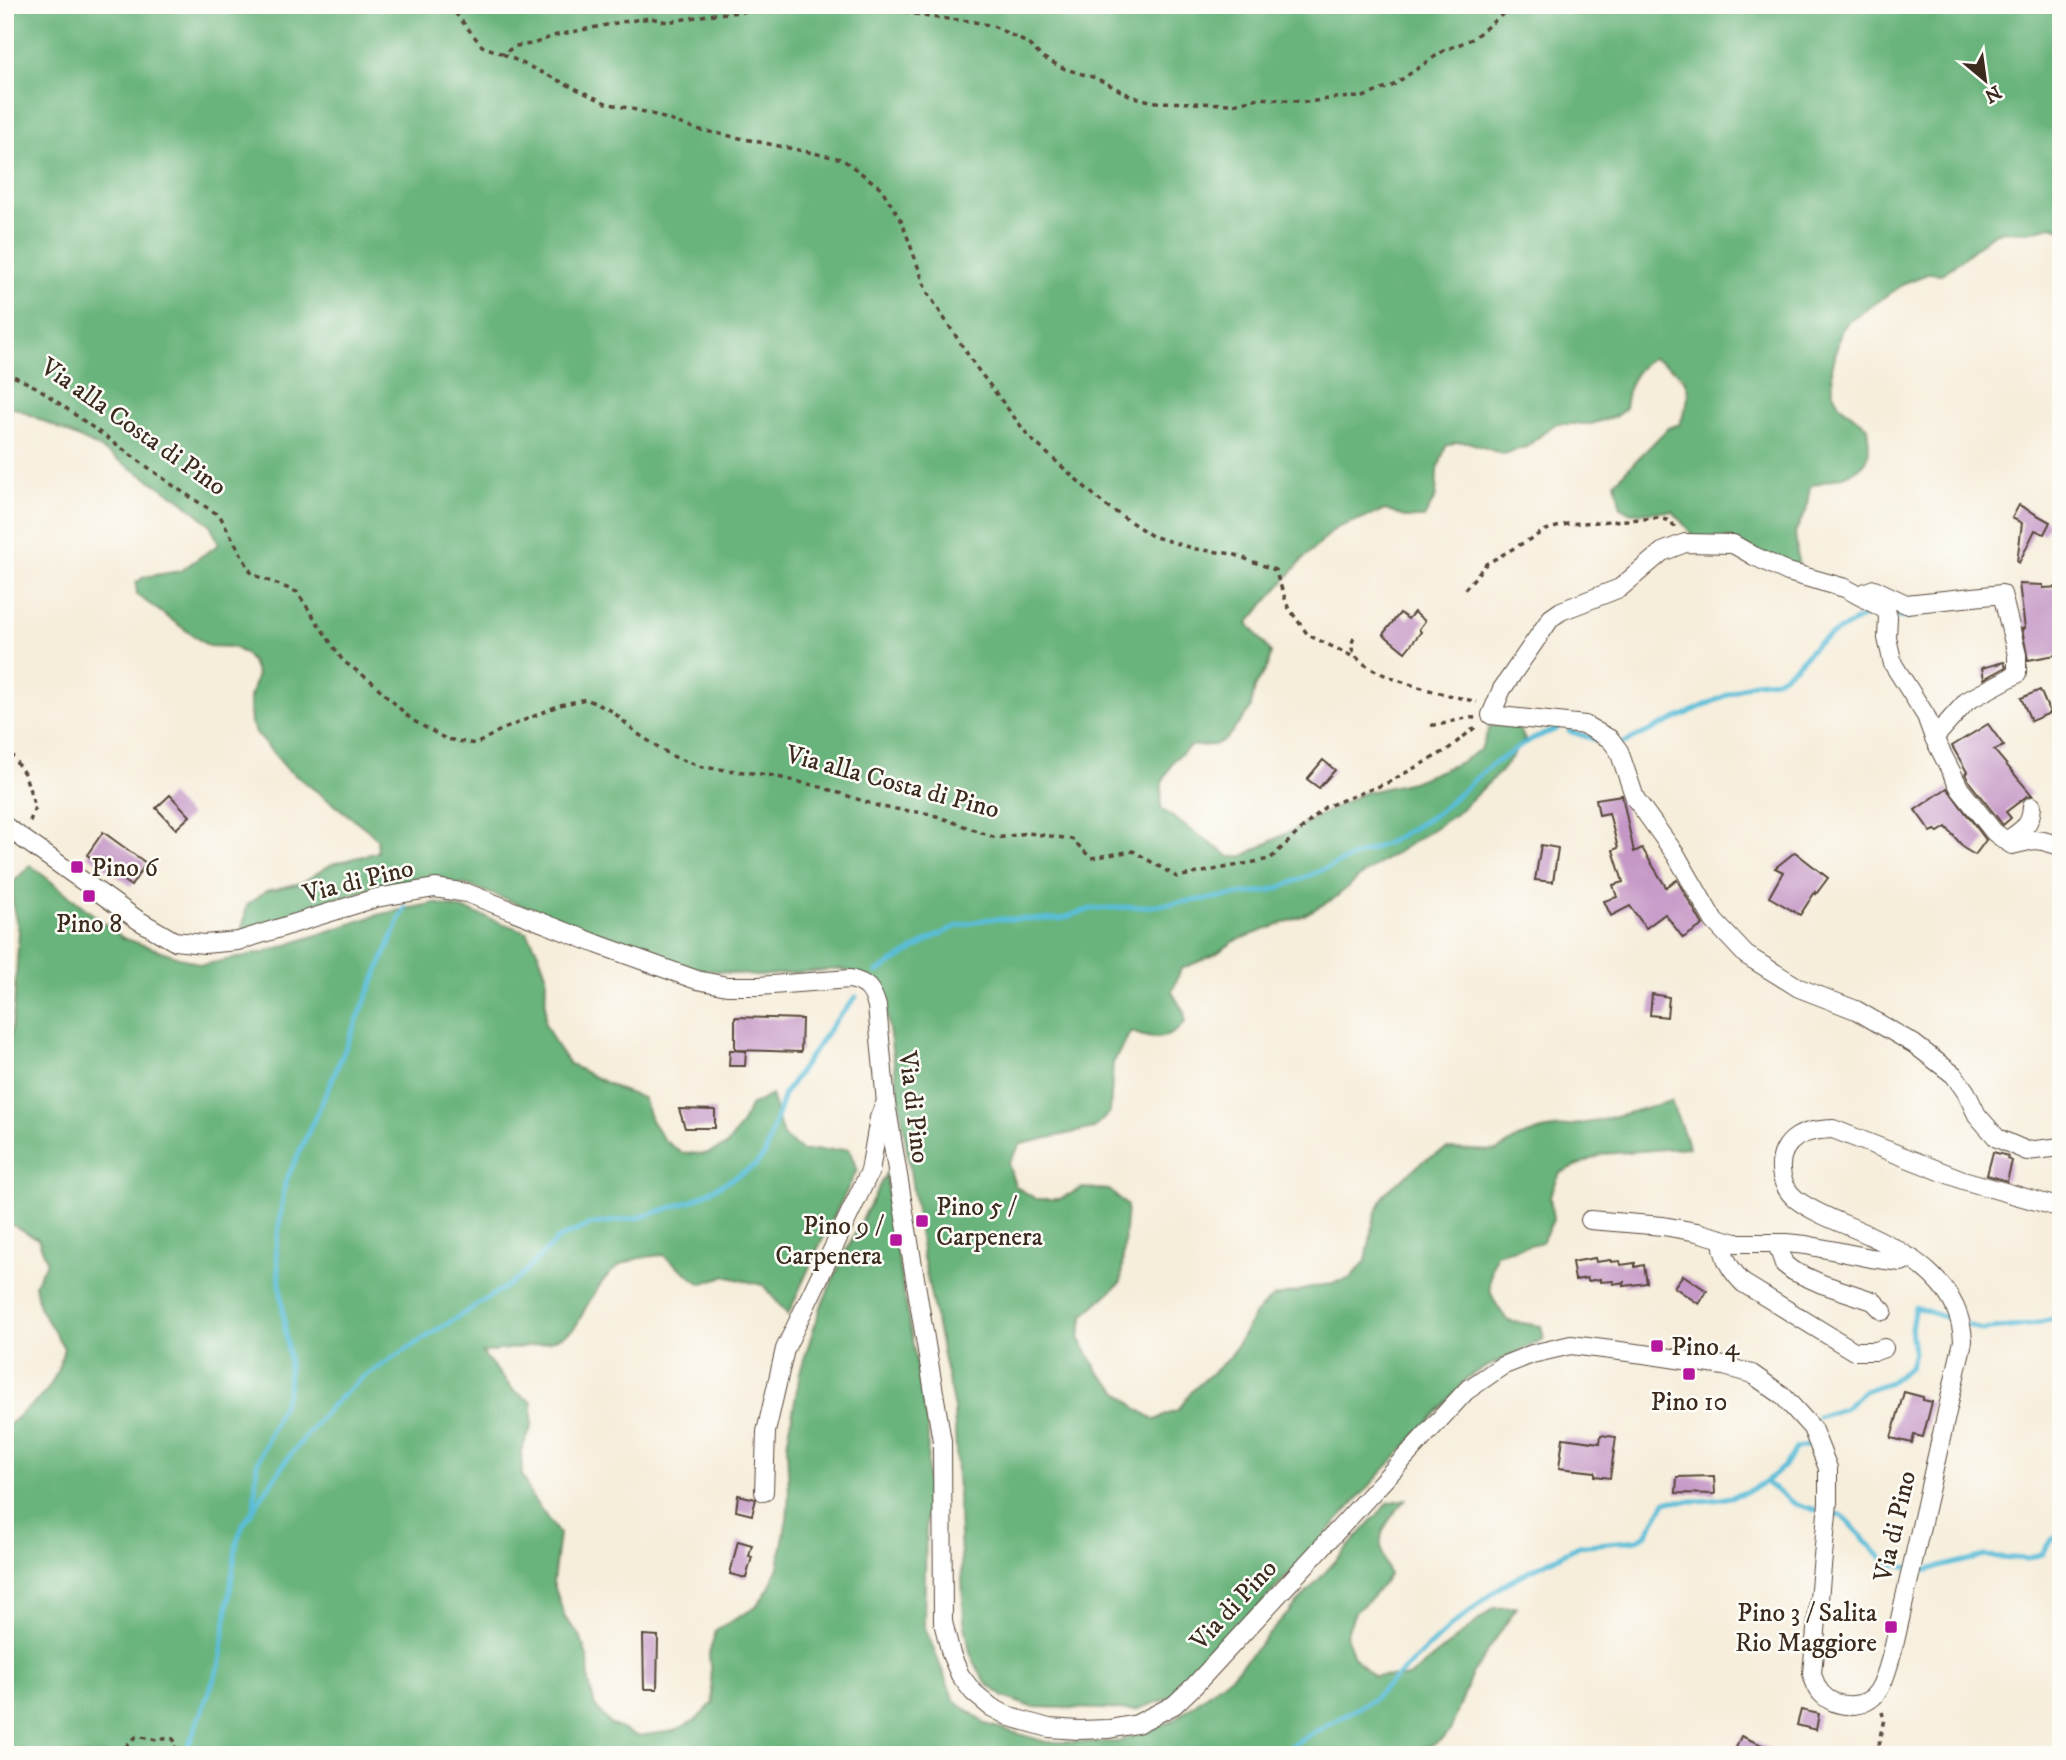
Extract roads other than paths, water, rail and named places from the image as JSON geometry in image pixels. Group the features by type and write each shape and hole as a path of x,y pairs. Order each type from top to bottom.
{"street":[{"path":"2061,846 2034,841 2012,845 1994,832 1960,789 1926,716 1893,664 1887,638 1886,610 1845,588 1788,572 1733,544 1685,544 1662,552 1620,588 1561,611 1551,618 1502,689 1491,715 1585,725 1611,740 1619,751 1634,798 1676,855 1714,921 1746,955 1799,988 1856,1010 1914,1044 1954,1075 1977,1115 1997,1138 2027,1151 2061,1147"},
{"path":"1858,595 1874,589 1906,604 2002,594 2017,655 2017,674 1967,701 1934,738"},
{"path":"2006,841 2028,825 2032,806"},
{"name":"Via di Pino","path":"5,826 138,920 174,941 204,944 238,941 376,898 435,888 467,893 697,980 727,986 759,986 829,979 861,982 870,991 877,1006 886,1103 942,1441 943,1622 951,1654 960,1675 973,1692 991,1707 1010,1717 1049,1728 1109,1729 1137,1724 1174,1705 1466,1391 1502,1366 1532,1354 1571,1345 1724,1366 1752,1374 1782,1395 1812,1428 1828,1468 1828,1503 1812,1673 1815,1685 1822,1695 1833,1702 1857,1705 1868,1700 1877,1692 1885,1678 1893,1650 1963,1341 1962,1324 1941,1283 1911,1258 1871,1236 1815,1212 1795,1199 1782,1181 1781,1167 1785,1149 1796,1138 1813,1130 1833,1129 1964,1180 2061,1208"},
{"path":"764,1492 766,1433 785,1349 870,1171 879,1118 886,1103"},
{"path":"1590,1220 1663,1226 1736,1243 1806,1245 1901,1262 1911,1258"},
{"path":"1722,1239 1726,1262 1743,1283 1854,1351 1876,1351 1884,1348"},
{"path":"1777,1244 1784,1264 1793,1271 1873,1301 1883,1311"}],"waterway":[{"path":"1619,745 1755,682 1776,680 1796,666 1817,643 1868,614 1877,613"},
{"path":"1890,616 1908,618"},
{"path":"877,972 932,938 958,926 988,919 1060,919 1091,909 1151,906 1268,891 1284,886 1389,842 1436,814 1490,766 1532,739 1557,729"},
{"path":"1569,731 1600,741"},
{"path":"254,1508 257,1464 288,1390 289,1362 276,1249 285,1183 405,907"},
{"path":"185,1755 220,1663 237,1541 243,1525 287,1459 329,1408 363,1377 518,1279 558,1239 589,1225 641,1217 692,1201 755,1166 765,1154 784,1094 833,1024 856,997"},
{"path":"1818,1417 1845,1408 1864,1391 1890,1382 1910,1367 1914,1352 1911,1328 1915,1307 1956,1321"},
{"path":"1965,1324 1982,1330 2029,1325 2061,1317"},
{"path":"1274,1755 1372,1700 1450,1627 1503,1585 1578,1546 1638,1540 1646,1535 1666,1501 1721,1499 1744,1493 1774,1475 1796,1448 1807,1446"},
{"path":"1765,1482 1793,1503 1841,1515 1887,1563 1923,1571 1985,1556 2027,1559 2042,1553 2051,1540 2061,1535"}],"place":[{"name":"Pino 6","path":"77,867"},
{"name":"Pino 8","path":"89,896"},
{"name":"Pino 5 / Carpenera","path":"922,1221"},
{"name":"Pino 9 / Carpenera","path":"896,1240"},
{"name":"Pino 4","path":"1657,1346"},
{"name":"Pino 10","path":"1689,1374"},
{"name":"Pino 3 / Salita Rio Maggiore","path":"1891,1627"}]}
